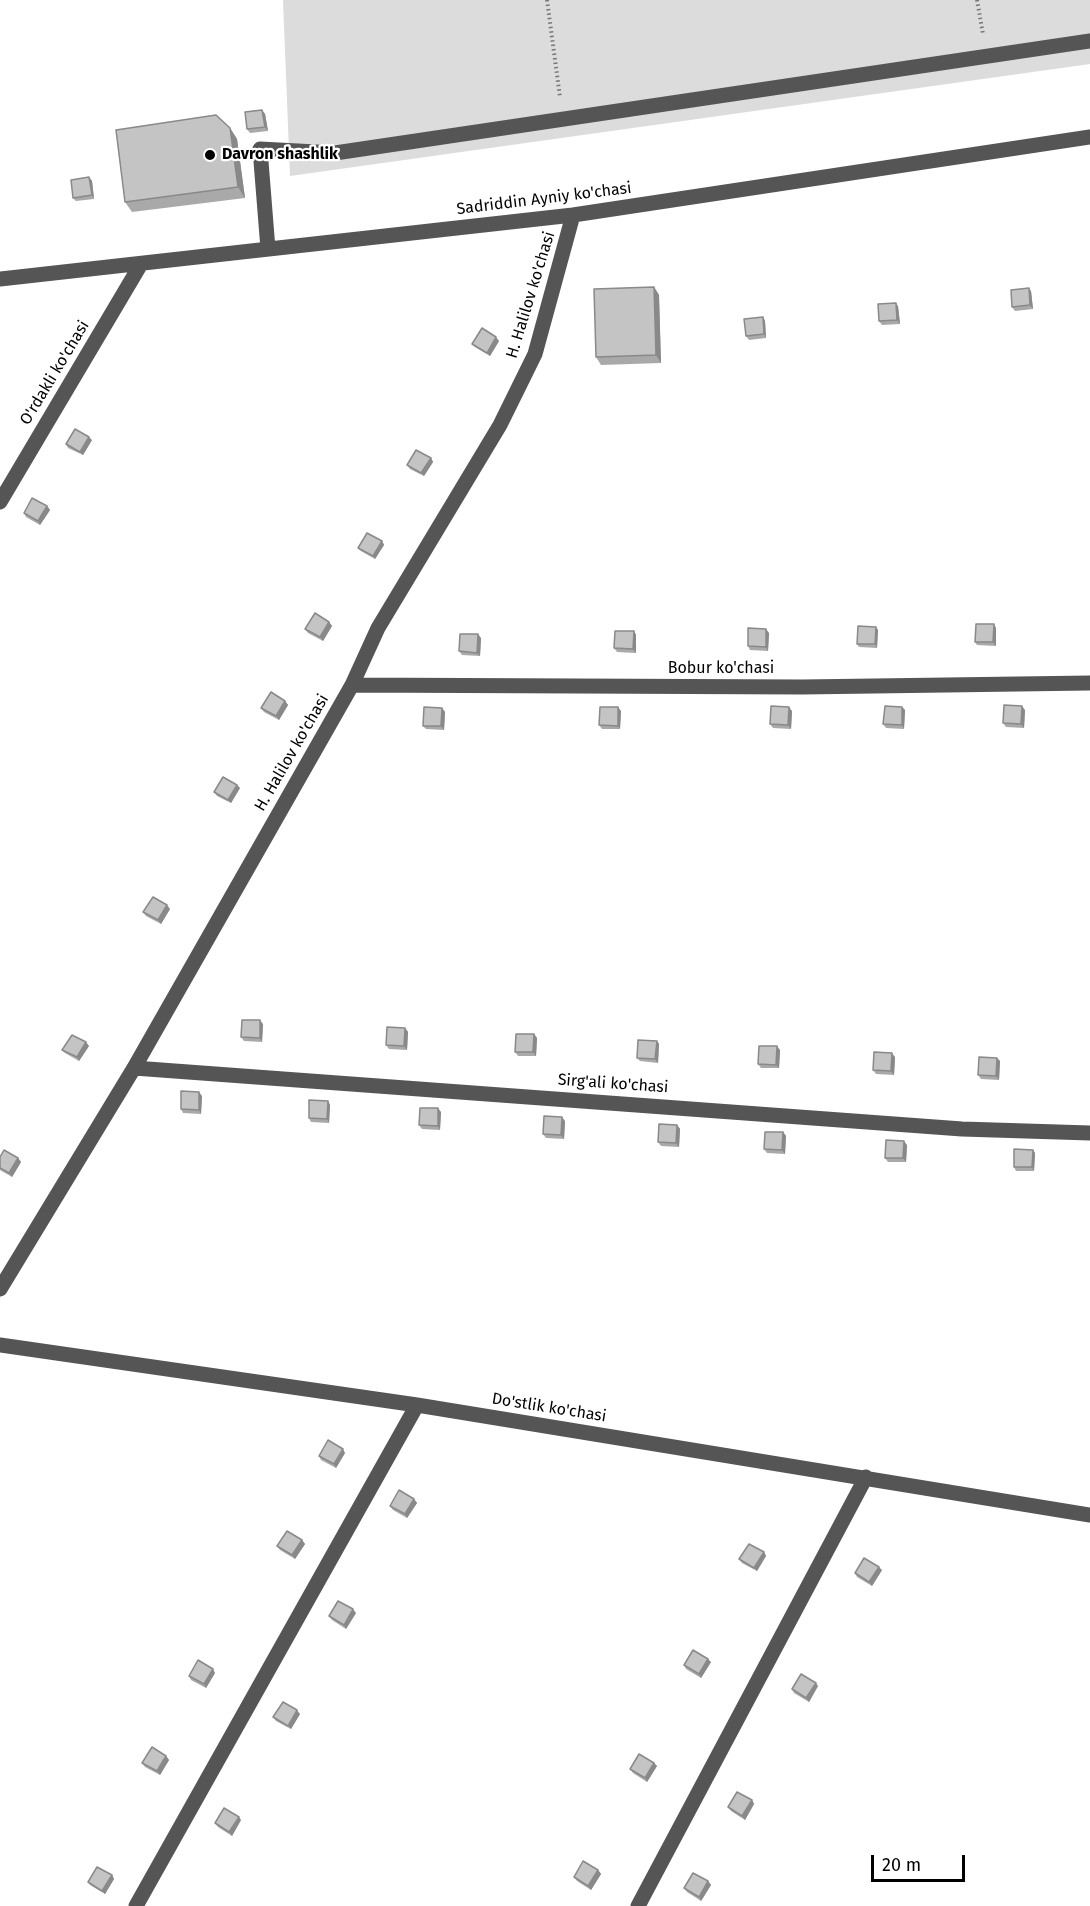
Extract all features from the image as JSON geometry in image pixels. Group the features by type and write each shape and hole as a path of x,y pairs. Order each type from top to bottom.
{"street":[{"path":"268,249 260,148 335,153 1090,41"},
{"name":"Sadriddin Ayniy ko'chasi","path":"0,279 573,215 1090,137"},
{"name":"H. Halilov ko'chasi","path":"0,1289 134,1068 352,685 378,628 500,425 535,354 573,215"},
{"name":"O'rdakli ko'chasi","path":"0,501 141,264"},
{"name":"Bobur ko'chasi","path":"352,685 802,687 1090,683"},
{"name":"Sirg'ali ko'chasi","path":"134,1068 963,1129 1090,1133"},
{"name":"Do'stlik ko'chasi","path":"0,1345 417,1405 1090,1515"},
{"path":"136,1906 417,1405"},
{"path":"638,1906 866,1477"}],"path":[{"path":"547,0 563,118"},
{"path":"977,0 987,56"}],"shaded area":[{"path":"283,0 1090,0 1090,64 290,176"}],"building":[{"path":"262,110 265,127 247,129 245,112"},
{"path":"216,115 230,128 238,187 125,202 116,130"},
{"path":"89,177 92,195 73,198 71,180"},
{"path":"654,287 656,355 596,357 594,289"},
{"path":"1029,288 1030,305 1012,307 1011,290"},
{"path":"896,303 897,320 879,321 878,304"},
{"path":"763,317 764,334 746,336 744,319"},
{"path":"482,328 496,337 487,353 472,344"},
{"path":"75,429 89,437 80,452 66,444"},
{"path":"416,450 431,458 421,473 407,465"},
{"path":"32,498 47,506 38,521 24,513"},
{"path":"367,533 382,541 373,556 358,548"},
{"path":"315,613 329,622 320,637 305,629"},
{"path":"976,624 994,624 993,642 975,642"},
{"path":"858,626 876,627 875,644 857,644"},
{"path":"748,628 766,629 766,647 748,646"},
{"path":"615,631 634,631 633,649 614,648"},
{"path":"460,634 478,634 477,653 459,651"},
{"path":"271,692 285,701 276,716 261,708"},
{"path":"1004,705 1022,706 1021,724 1003,723"},
{"path":"771,706 789,707 788,725 770,724"},
{"path":"885,706 902,707 902,725 883,724"},
{"path":"424,707 442,708 441,726 423,726"},
{"path":"600,707 618,707 618,726 599,725"},
{"path":"223,777 237,785 228,800 214,792"},
{"path":"153,897 167,905 158,920 143,912"},
{"path":"242,1020 260,1020 260,1038 241,1037"},
{"path":"387,1027 405,1028 404,1046 386,1045"},
{"path":"516,1034 534,1034 533,1052 515,1052"},
{"path":"72,1035 86,1042 77,1057 62,1050"},
{"path":"638,1040 657,1041 655,1059 637,1058"},
{"path":"759,1046 777,1046 776,1065 758,1064"},
{"path":"874,1052 892,1053 891,1071 873,1070"},
{"path":"979,1057 997,1058 996,1076 978,1075"},
{"path":"181,1091 199,1092 199,1110 181,1109"},
{"path":"309,1100 328,1101 327,1119 309,1118"},
{"path":"420,1108 438,1108 438,1126 419,1125"},
{"path":"544,1116 562,1117 561,1135 543,1134"},
{"path":"659,1124 677,1125 676,1143 658,1142"},
{"path":"765,1132 783,1132 782,1150 764,1149"},
{"path":"886,1140 904,1141 903,1158 885,1158"},
{"path":"1014,1149 1033,1150 1032,1167 1014,1167"},
{"path":"4,1150 18,1158 9,1173 0,1168 0,1157"},
{"path":"328,1440 343,1449 334,1464 319,1456"},
{"path":"399,1490 414,1499 405,1514 390,1506"},
{"path":"287,1531 302,1540 292,1555 277,1546"},
{"path":"749,1544 764,1552 754,1568 739,1559"},
{"path":"864,1558 879,1567 869,1582 855,1573"},
{"path":"338,1601 353,1609 344,1625 329,1616"},
{"path":"693,1650 708,1659 699,1674 684,1665"},
{"path":"198,1660 213,1669 204,1684 189,1676"},
{"path":"801,1674 816,1683 806,1698 792,1689"},
{"path":"283,1702 297,1710 288,1726 273,1717"},
{"path":"152,1747 166,1756 157,1771 142,1763"},
{"path":"639,1754 654,1763 645,1778 630,1769"},
{"path":"737,1792 752,1800 742,1816 728,1807"},
{"path":"224,1808 239,1817 229,1832 215,1823"},
{"path":"583,1861 598,1870 588,1886 574,1877"},
{"path":"97,1867 112,1875 102,1891 88,1882"},
{"path":"693,1873 708,1881 699,1897 684,1888"}],"place":[{"name":"Davron shashlik","path":"210,155"}]}
